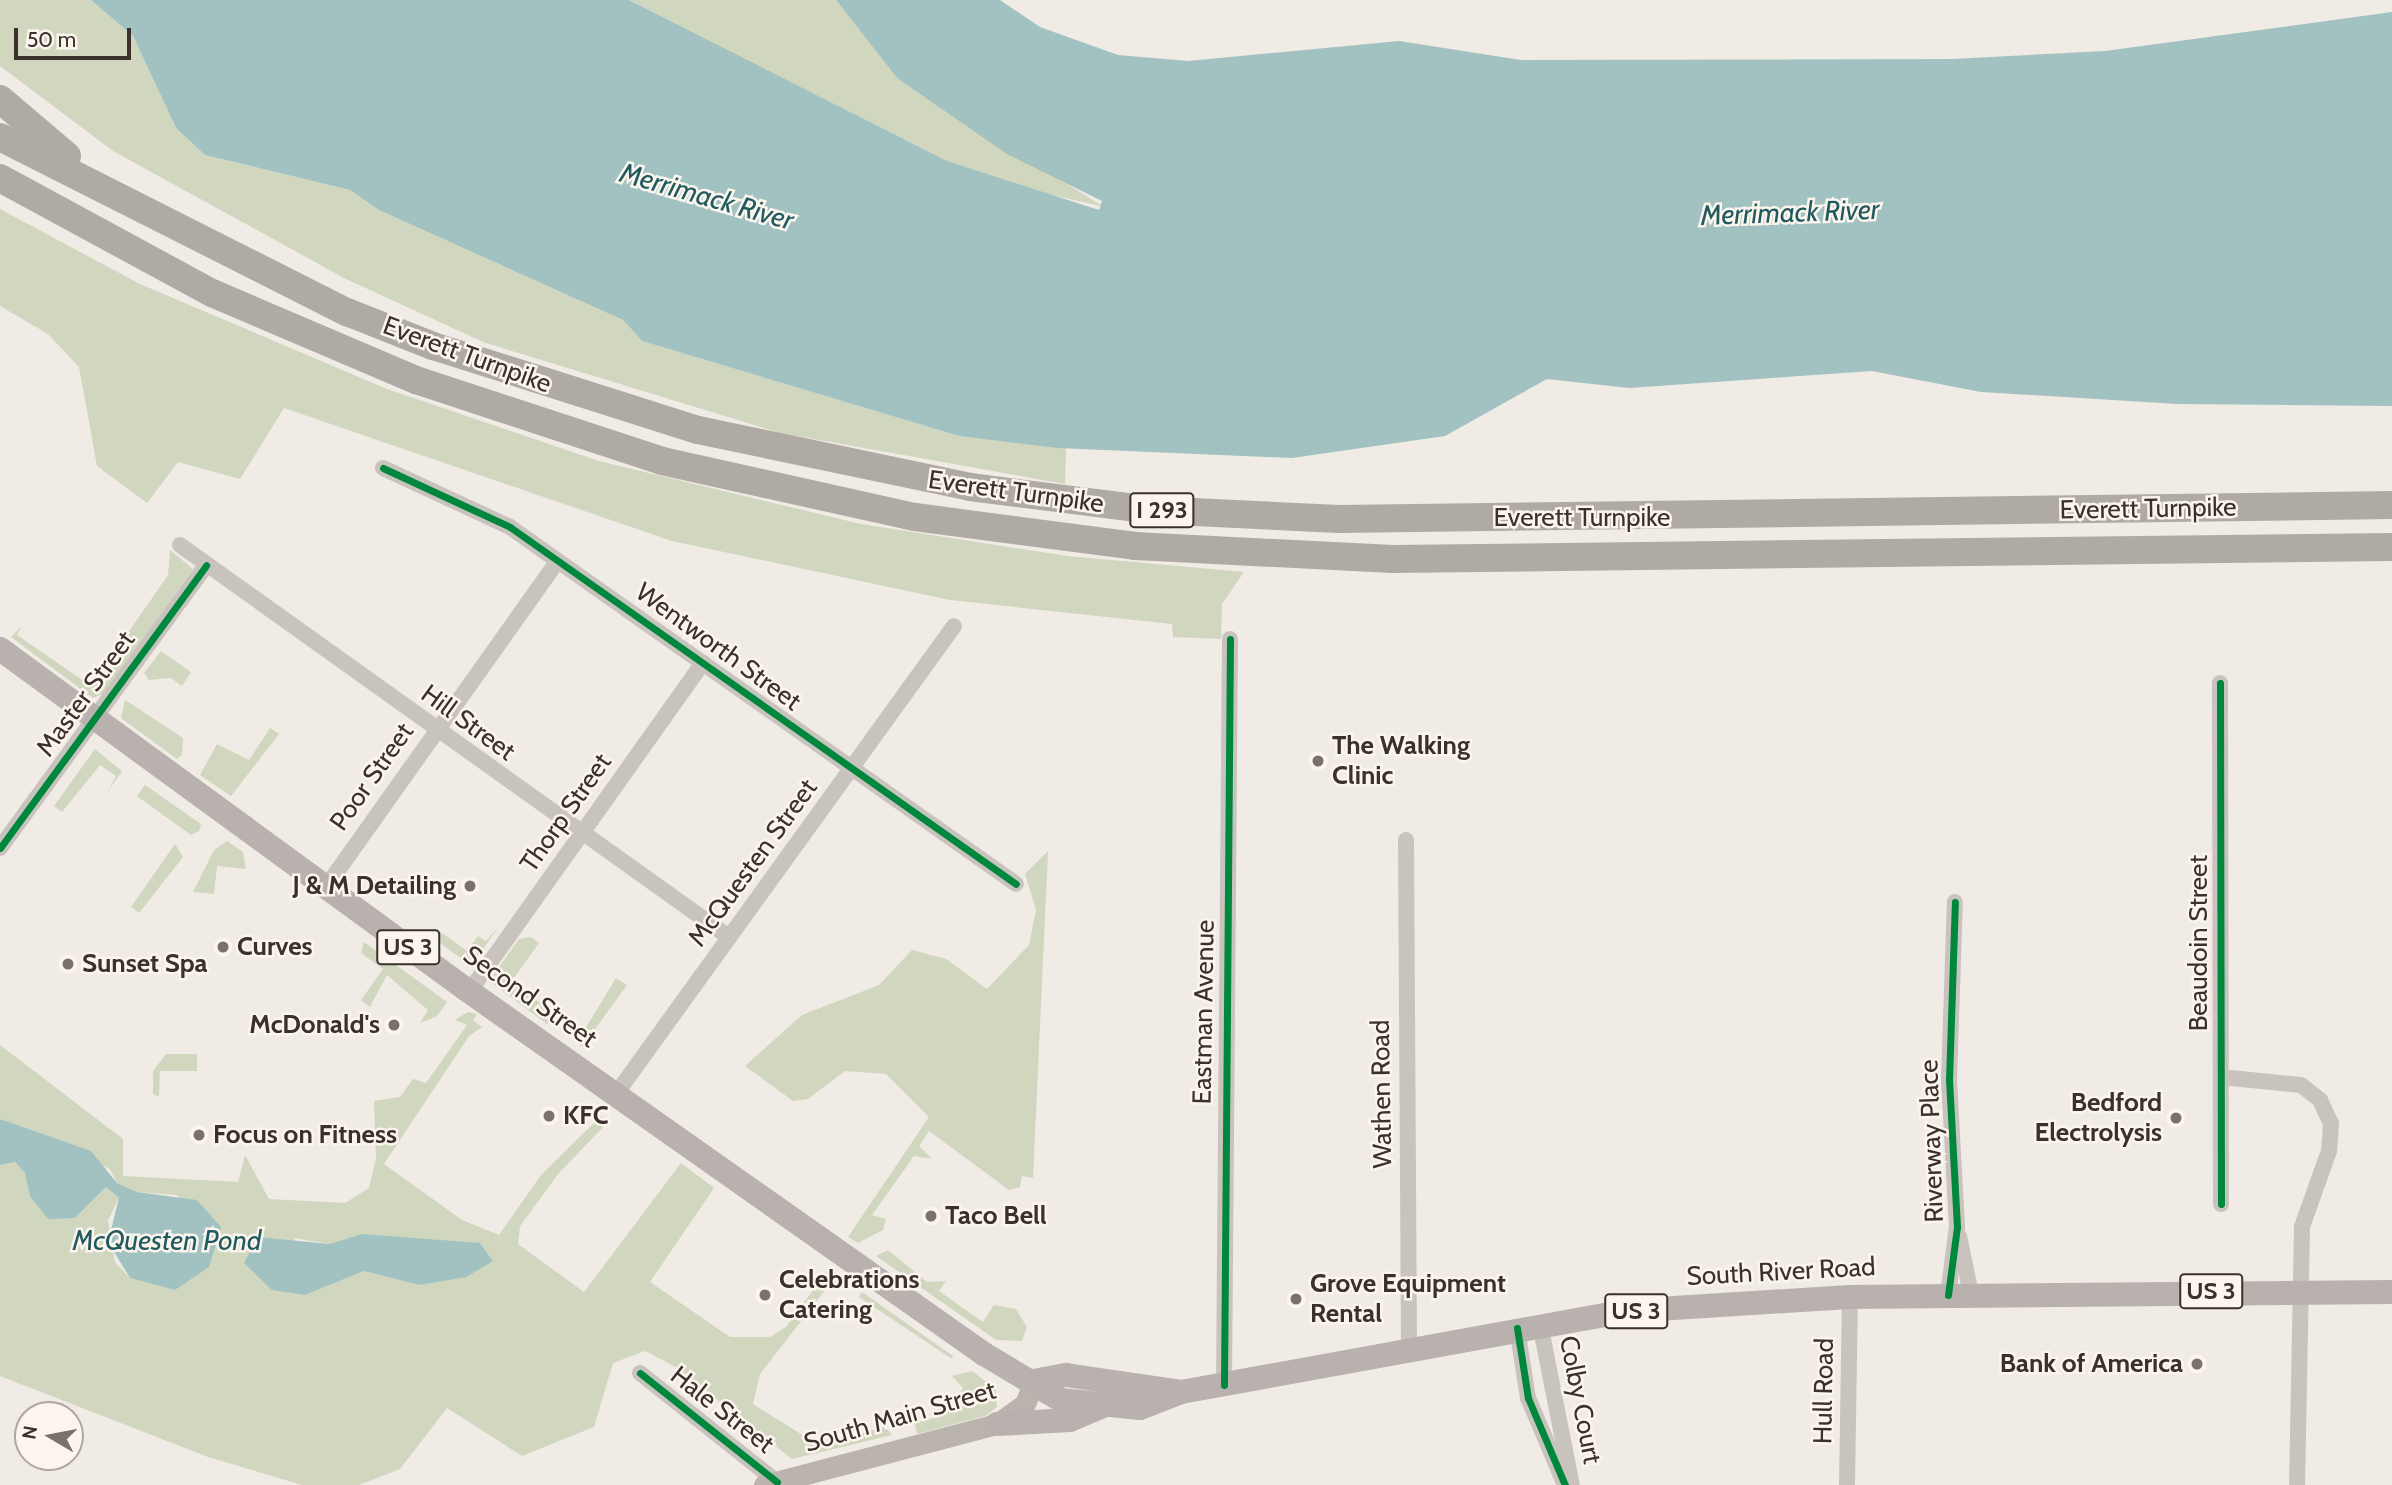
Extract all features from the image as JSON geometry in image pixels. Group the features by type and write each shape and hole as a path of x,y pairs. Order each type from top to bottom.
{"highway":[{"path":"0,99 81,166 347,312"},
{"name":"Everett Turnpike","path":"0,136 347,312 558,388 788,452 970,487 1153,510 1339,519 1617,519 2392,505"},
{"name":"Everett Turnpike","path":"0,178 201,287 416,380 662,461 915,517 1135,546 1352,559 2392,547"}],"main road":[{"name":"Second Street","path":"0,649 469,992 984,1354 1034,1381"},
{"name":"South River Road","path":"1034,1381 1055,1397 1101,1406 1140,1408 1181,1392 1528,1326 1626,1311 1850,1297 2302,1290 2392,1292"},
{"name":"South River Road","path":"1034,1381 1066,1375 1181,1392"},
{"name":"South Main Street","path":"770,1483 997,1424 1025,1404 1034,1381"},
{"path":"997,1424 1070,1420 1101,1406"}],"street":[{"name":"Wentworth Street","path":"383,468 478,507 1016,884"},
{"name":"Hill Street","path":"180,545 581,835 729,937"},
{"name":"Poor Street","path":"326,887 435,729 558,561"},
{"name":"Master Street","path":"0,848 206,565"},
{"name":"McQuesten Street","path":"616,1094 954,626"},
{"name":"Eastman Avenue","path":"1224,1385 1230,639"},
{"name":"Thorp Street","path":"469,992 703,663"},
{"name":"Beaudoin Street","path":"2220,683 2221,1204"},
{"name":"Wathen Road","path":"1406,840 1409,1348"},
{"name":"Riverway Place","path":"1955,902 1949,1080 1959,1295"},
{"path":"2221,1077 2301,1085 2328,1113 2329,1151 2303,1218 2297,1485"},
{"name":"Riverway Place","path":"1957,1227 1959,1295"},
{"name":"Hull Road","path":"1847,1485 1850,1297"},
{"name":"Colby Court","path":"1528,1326 1528,1398 1565,1485"},
{"name":"Colby Court","path":"1528,1326 1572,1485"},
{"name":"Hale Street","path":"640,1373 770,1483"}],"green space":[{"path":"0,0 91,0 133,36 176,128 205,155 350,190 379,210 623,320 642,341 959,436 1066,448 1065,484 780,433 483,342 346,279 113,151 0,66"},
{"path":"629,0 836,0 897,78 1104,207 1014,186 947,161"},
{"path":"0,209 140,284 387,389 599,461 861,524 1067,556 1244,572 1222,604 1221,639 1173,637 1172,624 950,600 672,541 284,408 240,479 178,462 147,503 97,466 79,367 48,334 0,306"},
{"path":"170,550 193,569 103,694 93,698 11,637 22,626 17,635 91,686 168,575"},
{"path":"161,651 191,672 182,686 171,678 149,680 144,673"},
{"path":"125,700 183,738 182,755 177,759 121,718"},
{"path":"270,728 279,734 231,796 200,775 217,744 249,760"},
{"path":"95,749 122,771 107,793 116,776 100,765 62,812 54,806"},
{"path":"145,785 201,824 199,831 191,835 137,796"},
{"path":"227,841 243,852 246,869 217,866 214,894 193,892 214,850"},
{"path":"175,844 183,857 139,913 131,907"},
{"path":"1048,851 1033,1178 1022,1176 1020,1187 1009,1190 929,1131 919,1146 932,1159 914,1156 872,1215 886,1219 883,1230 858,1243 848,1237 929,1117 886,1074 845,1071 808,1099 793,1101 745,1066 802,1015 879,985 912,950 946,959 987,989 1029,945 1036,910 1025,874"},
{"path":"498,927 472,966 434,939 439,931 467,951 478,936 486,941"},
{"path":"531,937 539,943 511,982 546,1007 554,1017 547,1024 489,981 519,939"},
{"path":"364,942 447,1002 437,1016 420,1023 428,1010 387,975 370,1007 361,1000 383,969 361,953"},
{"path":"616,978 627,985 582,1047 568,1031 582,1034"},
{"path":"468,1012 477,1014 473,1020 482,1027 469,1036 384,1164 462,1220 499,1235 541,1175 601,1116 606,1124 559,1173 520,1226 518,1244 584,1292 681,1163 714,1188 650,1282 730,1337 770,1337 786,1327 830,1267 840,1276 837,1285 828,1286 760,1374 753,1404 817,1444 885,1427 892,1435 792,1459 676,1367 645,1351 613,1363 594,1427 522,1456 447,1408 400,1469 359,1485 302,1485 208,1457 84,1409 84,1401 64,1401 0,1376 0,1165 15,1162 26,1173 30,1196 75,1218 106,1187 119,1198 108,1220 115,1262 130,1278 175,1290 215,1244 221,1227 176,1195 137,1192 117,1183 110,1169 0,1119 0,1045 123,1139 123,1176 238,1182 245,1155 269,1199 345,1203 369,1188 376,1158 374,1101 400,1097 413,1079 426,1083 467,1025 455,1020","holes":["294,1238 330,1244 480,1243 493,1261 419,1285 364,1271 305,1295"]},
{"path":"166,1054 197,1054 197,1071 160,1071 159,1097 153,1094 153,1071"},
{"path":"888,1250 927,1282 946,1281 939,1291 983,1322 994,1305 1016,1309 1027,1327 1022,1341 996,1340 876,1256"},
{"path":"862,1292 953,1356 952,1359 859,1297"},
{"path":"972,1371 996,1389 997,1407 985,1416 917,1434 913,1417 918,1412 920,1421 938,1417 938,1402 949,1409 963,1388 952,1376"}],"water":[{"name":"Merrimack River","path":"91,0 629,0 947,161 1099,210 1102,201 1007,154 897,78 836,0 1000,0 1040,27 1118,55 1188,61 1399,41 1521,60 1952,59 2105,51 2392,12 2392,406 2177,404 1981,392 1872,371 1629,388 1547,379 1445,436 1292,458 1058,448 959,436 642,341 623,320 379,210 350,190 205,155 176,128 133,36"},
{"name":"McQuesten Pond","path":"0,1119 91,1151 117,1183 137,1192 197,1200 221,1227 209,1267 175,1290 130,1278 108,1242 119,1198 106,1187 75,1218 48,1219 30,1196 25,1173 15,1162 0,1165"},
{"path":"362,1234 480,1243 493,1261 466,1277 419,1285 364,1271 305,1295 272,1290 244,1263 258,1237 330,1244"}],"cycle path":[{"path":"383,468 510,527 1016,884"},
{"path":"0,848 206,565"},
{"path":"1224,1385 1230,639"},
{"path":"2220,683 2221,1204"},
{"path":"1948,1295 1957,1227 1949,1080 1955,902"},
{"path":"1517,1328 1528,1398 1565,1485"},
{"path":"640,1373 777,1482"}],"place":[{"name":"The Walking Clinic","path":"1318,761"},
{"name":"J & M Detailing","path":"470,886"},
{"name":"Curves","path":"223,947"},
{"name":"Sunset Spa","path":"68,964"},
{"name":"McDonald's","path":"394,1025"},
{"name":"KFC","path":"549,1116"},
{"name":"Bedford Electrolysis","path":"2176,1118"},
{"name":"Focus on Fitness","path":"199,1135"},
{"name":"Taco Bell","path":"931,1216"},
{"name":"Celebrations Catering","path":"765,1295"},
{"name":"Grove Equipment Rental","path":"1296,1299"},
{"name":"Bank of America","path":"2197,1364"}]}
